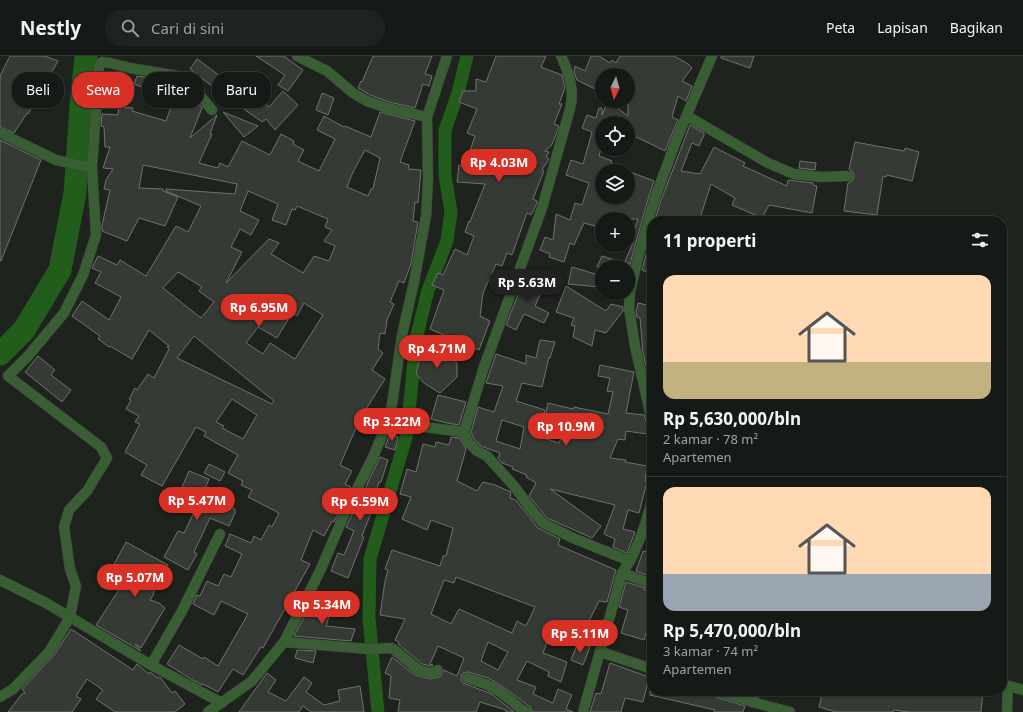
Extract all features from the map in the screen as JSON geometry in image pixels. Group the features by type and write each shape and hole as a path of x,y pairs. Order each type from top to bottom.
{"street":[{"path":"297,56 327,71 353,93 367,101 387,108 427,117"},
{"path":"208,712 222,704 252,681 284,642 320,571 344,515 388,424 402,335 414,282 426,216 428,172 427,117 447,56"},
{"path":"561,56 568,69 572,90 570,109 542,208 484,367 464,432 469,443 477,451 487,456 514,486 543,523 573,538 630,561"},
{"path":"650,216 666,165 712,56"},
{"path":"0,697 13,689 49,652 70,617 76,586 70,569 64,527 69,510 87,491 107,458 101,447 8,376 28,356 64,313 83,275 96,235 91,167 95,136 97,72 99,66 102,62 110,63 178,76 190,84 212,110"},
{"path":"687,116 768,163 794,174 821,177 848,176"},
{"path":"0,133 56,160 91,167"},
{"path":"647,226 630,292 629,308 635,346 647,399"},
{"path":"388,424 424,426 464,432"},
{"path":"583,712 601,652 608,618 622,573 640,542 647,519"},
{"path":"151,665 182,611 220,534"},
{"path":"622,573 647,582"},
{"path":"0,580 46,603 151,665 222,704"},
{"path":"284,642 368,649 392,648 419,670 432,673 438,670"},
{"path":"601,652 647,667"},
{"path":"467,678 484,683 494,688 519,709 526,712"},
{"path":"1007,686 1023,690"},
{"path":"733,696 790,712"},
{"path":"752,702 754,696"},
{"path":"1006,696 1007,712"}],"building":[{"path":"10,56 45,56 58,61 52,72 12,72 12,108 31,108 14,133 0,127 0,76"},
{"path":"256,56 284,56 303,70 288,91 278,85 285,75"},
{"path":"373,56 432,56 425,74 432,76 429,86 423,84 415,108 389,102 370,95 358,88"},
{"path":"496,56 546,56 541,67 562,75 565,88 559,104 562,104 554,124 559,126 551,146 545,151 549,152 546,157 549,159 542,170 544,171 533,199 537,201 537,203 531,215 527,213 512,255 507,253 502,266 496,264 483,293 480,316 490,321 479,350 430,329 444,290 432,285 438,273 443,275 455,249 467,255 474,236 465,232 485,184 457,182 459,165 465,166 475,136 467,133 477,109 459,102 463,91 476,91 476,79 486,82"},
{"path":"591,56 599,56 610,63 612,60 616,63 620,56 674,56 692,68 682,81 692,86 686,101 678,96 672,117 678,120 665,151 635,136 635,116 628,116 628,108 635,108 635,68 595,68 595,89 577,80 574,72 575,66 585,71"},
{"path":"721,56 754,56 750,68 721,58"},
{"path":"197,59 215,72 212,72 212,86 204,80 204,72 194,72 190,69"},
{"path":"137,76 142,77 142,87 134,84"},
{"path":"283,91 298,105 275,130 266,119 262,122 243,108 271,108 271,105"},
{"path":"322,93 334,98 328,115 316,110"},
{"path":"119,108 133,108 132,111 166,121 171,108 202,108 190,138 217,115 210,134 212,134 199,163 218,168 220,163 228,167 242,141 270,155 281,134 294,141 293,144 304,150 298,161 319,171 335,139 317,130 324,116 344,127 345,126 371,137 380,112 415,121 400,162 409,165 408,169 421,170 418,203 415,202 413,221 418,222 411,264 404,283 399,281 390,302 394,304 387,320 385,334 380,333 378,349 383,353 372,370 385,379 366,409 369,411 362,423 359,421 340,465 352,471 345,484 351,487 334,522 332,521 324,536 313,530 301,560 310,564 263,648 261,647 243,675 233,669 218,692 191,679 167,664 179,645 203,659 204,657 218,666 248,614 221,601 214,615 193,604 197,595 200,596 207,581 218,586 224,574 231,577 242,554 225,546 230,534 251,543 254,536 261,540 269,525 272,527 279,513 248,497 252,490 241,485 243,481 228,473 238,455 204,436 206,432 196,427 162,486 141,475 147,465 125,452 140,424 135,422 139,416 126,409 135,388 137,390 148,374 154,378 169,349 167,347 169,346 149,330 132,359 110,346 109,347 98,339 100,336 72,316 82,301 109,320 121,297 95,283 101,272 92,268 98,256 117,265 120,260 146,276 176,226 188,232 201,206 166,191 166,189 235,194 237,184 143,165 139,188 163,189 163,191 178,197 165,226 139,218 127,241 102,231 110,190 104,189 106,180 113,169 103,168 110,147 105,147 104,127 101,126 102,114 118,115","holes":["365,150 380,158 373,189 371,189 368,196 347,187","248,191 278,204 272,220 286,225 292,209 295,210 297,206 328,219 325,227 332,230 324,241 335,246 329,261 314,256 303,273 271,254 279,243 269,239 226,283 242,252 231,247 240,229 251,235 259,220 240,211","178,272 202,287 199,291 214,302 201,318 163,288","304,303 323,315 295,359 270,343 263,354 246,343 258,327 277,338 292,313 297,316","194,336 274,401 272,404 177,358","232,399 257,415 243,439 222,428 224,426 216,422"]},
{"path":"599,108 602,108 602,115 605,108 617,108 628,116 597,116"},
{"path":"223,112 258,126 244,137"},
{"path":"587,115 595,118 595,156 612,161 611,164 595,164 595,204 635,204 635,174 654,181 635,246 635,229 638,219 635,219 635,212 595,212 595,226 584,223 574,245 570,243 564,262 549,257 550,254 540,250 545,237 553,240 556,214 570,220 575,203 582,205 589,183 566,175 571,160 583,164 592,132 582,128"},
{"path":"690,125 704,133 704,135 699,146 692,143 681,171 700,174 714,147 745,163 743,166 787,186 788,180 813,183 813,185 817,186 812,213 769,205 763,216 757,216 732,205 735,198 711,184 701,216 656,216"},
{"path":"0,140 41,160 1,261 0,261"},
{"path":"855,142 904,151 905,148 919,152 912,181 887,175 886,177 883,176 877,215 844,211 848,183 852,181 854,176 853,172 849,169"},
{"path":"800,161 816,163 815,170 799,168"},
{"path":"647,251 647,272 642,270"},
{"path":"629,252 633,252 631,260 625,260"},
{"path":"602,256 614,260 600,260"},
{"path":"572,267 595,274 595,287 568,284"},
{"path":"527,272 541,278 535,292 540,295 535,306 549,313 544,323 524,314 516,330 506,325"},
{"path":"566,286 606,311 611,304 623,307 623,311 606,333 595,330 592,346 573,337 575,326 571,325 574,318 556,312"},
{"path":"638,303 647,305 647,370 643,353 640,318 637,317 636,312"},
{"path":"540,340 555,342 550,358 549,357 542,387 522,383 516,401 545,410 537,436 559,443 568,422 545,417 548,403 573,409 574,407 608,414 613,392 607,391 610,378 598,376 600,365 634,372 626,413 644,415 647,423 647,434 626,431 625,440 618,439 610,458 626,460 625,462 647,466 645,481 647,482 639,513 628,510 623,529 635,532 627,553 613,547 615,539 604,534 615,505 550,489 601,526 592,538 547,518 529,496 536,483 526,477 527,475 502,463 498,458 500,453 481,446 474,439 471,432 478,407 494,412 503,386 486,383 496,354 526,364 526,355 536,358","holes":["502,420 524,427 520,449 496,441"]},
{"path":"440,346 457,363 457,377 440,393 424,383 416,374 422,349 437,353"},
{"path":"38,356 55,370 51,375 71,390 62,402 25,372"},
{"path":"438,395 466,402 459,425 431,419"},
{"path":"390,434 398,437 395,450 385,447"},
{"path":"451,437 460,438 466,449 457,481 477,491 483,482 495,485 511,492 510,498 516,500 538,528 560,539 558,545 616,570 607,602 599,601 581,637 559,629 556,634 551,632 543,653 567,662 561,682 548,676 549,672 527,661 517,680 536,687 533,694 553,703 558,689 572,695 566,709 573,712 532,712 530,707 502,686 488,678 469,672 463,673 461,676 463,683 492,694 514,712 506,712 506,710 480,702 476,712 398,712 400,700 389,698 391,676 385,673 392,657 415,675 431,679 441,676 444,670 457,676 464,658 438,646 430,664 433,665 422,664 395,640 405,619 380,615 388,570 385,569 392,550 440,566 443,556 446,556 453,528 431,520 427,530 402,519 411,497 400,494 407,469 416,472 423,444 435,447 436,442 449,445","holes":["456,577 535,607 526,626 517,621 512,633 459,609 451,624 431,614 444,580 454,583","488,642 508,652 498,670 481,661"]},
{"path":"380,457 388,460 381,482 379,482 371,508 373,508 362,536 364,537 348,578 331,571 338,553 344,555 354,531 346,527 362,493 364,494"},
{"path":"209,464 225,472 220,481 204,473"},
{"path":"189,471 209,479 202,496 203,494 235,509 235,513 229,526 210,518 194,552 197,554 188,570 164,557 178,531 184,533 199,502 179,494"},
{"path":"126,542 168,565 150,600 159,603 165,608 141,648 135,644 141,651 96,625 128,576 112,568"},
{"path":"643,551 647,552 647,575 636,571"},
{"path":"626,582 645,588 644,590 647,590 647,633 644,640 621,633 628,610 619,607"},
{"path":"311,604 332,606 326,626 355,629 351,641 294,636"},
{"path":"71,629 133,670 137,664 149,674 150,672 158,678 160,677 172,693 175,691 185,704 175,712 115,712 96,699 103,690 87,679 76,696 81,699 72,712 8,712 22,694 25,693 22,689 54,655"},
{"path":"578,642 590,647 583,665 571,660"},
{"path":"297,650 316,651 313,663 295,658"},
{"path":"610,663 647,676 647,685 643,702 625,698 621,712 590,712 596,693 601,694"},
{"path":"267,673 276,680 268,692 286,701 304,677 312,683 306,692 324,705 340,701 338,690 360,686 364,712 311,712 303,706 299,712 239,712"},
{"path":"654,696 714,696 745,706 743,712 714,712 715,710"},
{"path":"822,696 983,696 981,712 908,712 894,710 893,712 836,712 819,707"}],"waterway":[{"path":"0,354 24,330 60,270 75,193 86,56"},
{"path":"378,712 369,618 370,559 407,434 416,339 428,290 447,241 451,212 445,176 445,130 458,93 467,56"}]}
